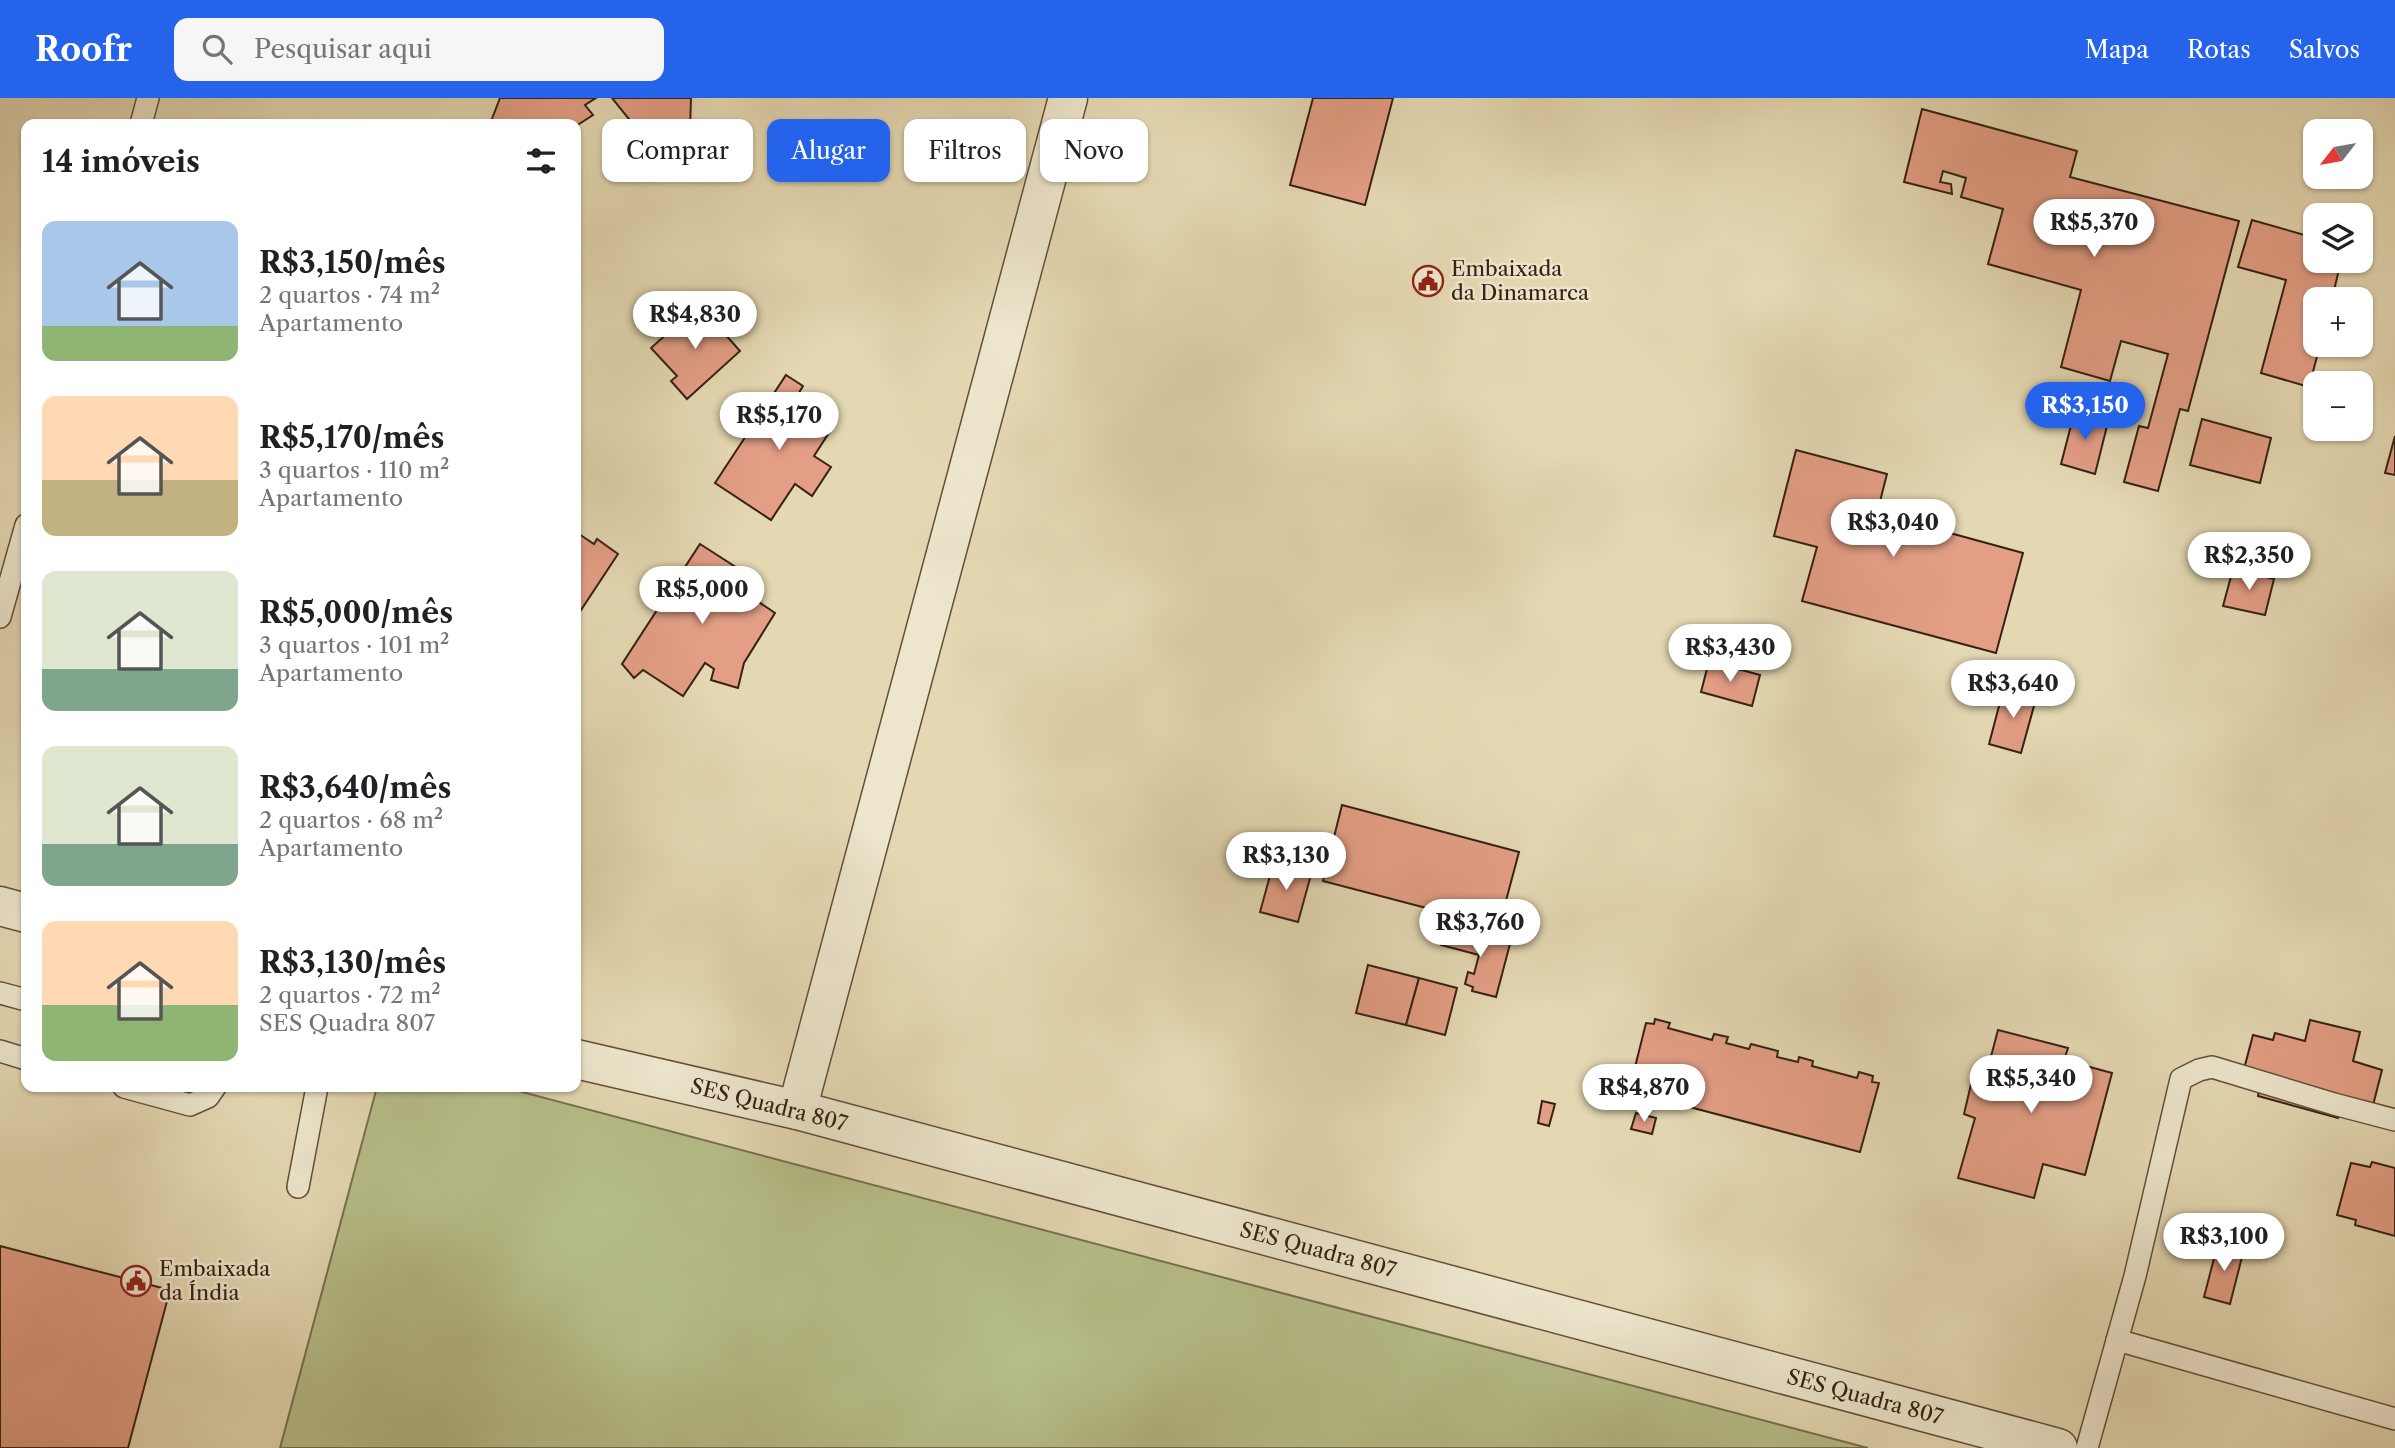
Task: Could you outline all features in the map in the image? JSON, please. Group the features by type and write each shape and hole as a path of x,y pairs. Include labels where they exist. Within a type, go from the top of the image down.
{"street":[{"path":"797,1110 1068,98"},
{"path":"0,906 21,912"},
{"name":"SES Quadra 807","path":"581,1060 797,1110 2058,1448"}],"lane":[{"path":"142,119 148,98"},
{"path":"0,617 21,543"},
{"path":"0,993 21,999"},
{"path":"0,1051 21,1057"},
{"path":"2087,1448 2117,1340 2181,1079 2212,1067 2395,1120"},
{"path":"142,1092 190,1105 208,1097 212,1092"},
{"path":"298,1187 316,1092"},
{"path":"2117,1340 2395,1419"}],"green space":[{"path":"376,1092 522,1092 1868,1448 280,1448"}],"building":[{"path":"500,98 596,98 585,105 593,115 581,123 581,119 492,119"},
{"path":"612,98 691,98 690,119 629,119"},
{"path":"1313,98 1393,98 1365,205 1290,185"},
{"path":"1922,109 2077,151 2070,177 2239,221 2188,411 2180,409 2158,491 2124,482 2139,426 2148,428 2168,354 2121,341 2110,381 2061,367 2081,290 1988,264 2003,209 1961,197 1966,178 1943,171 1940,182 1951,184 1952,194 1904,182"},
{"path":"2252,220 2303,235 2303,273 2338,273 2335,287 2303,287 2303,357 2317,357 2313,371 2303,371 2303,385 2261,373 2286,280 2238,267"},
{"path":"699,305 740,351 687,399 671,381 677,376 651,348"},
{"path":"786,375 803,386 797,396 836,422 814,456 831,467 812,496 795,484 771,520 715,483"},
{"path":"2075,410 2109,418 2095,474 2061,464"},
{"path":"2202,419 2271,438 2260,483 2190,465"},
{"path":"2395,436 2395,475 2385,473"},
{"path":"1796,450 1887,474 1877,513 2023,553 1996,653 1802,601 1817,547 1774,536"},
{"path":"581,535 594,544 597,539 618,554 581,610"},
{"path":"700,544 759,582 758,588 756,587 750,596 775,613 744,663 738,688 711,680 714,669 705,663 683,696 643,670 634,678 622,664"},
{"path":"2233,569 2274,579 2265,615 2223,606"},
{"path":"1709,661 1760,675 1752,706 1701,692"},
{"path":"2004,687 2037,695 2021,753 1989,744"},
{"path":"1342,805 1519,852 1499,927 1323,881"},
{"path":"1274,861 1312,871 1298,922 1260,912"},
{"path":"1445,927 1510,944 1496,997 1472,991 1473,987 1465,984 1468,972 1474,974 1479,955 1441,945"},
{"path":"1368,965 1419,978 1406,1025 1356,1013"},
{"path":"1419,978 1457,988 1445,1035 1406,1025"},
{"path":"1655,1019 1670,1023 1668,1028 1712,1040 1714,1034 1728,1037 1726,1043 1749,1049 1751,1044 1778,1051 1777,1057 1798,1062 1799,1057 1813,1061 1812,1066 1857,1078 1859,1072 1873,1076 1872,1082 1879,1083 1860,1152 1629,1091 1646,1023 1654,1024"},
{"path":"2310,1020 2360,1032 2353,1061 2382,1070 2369,1121 2339,1113 2338,1118 2258,1096 2259,1089 2240,1084 2253,1035 2273,1040 2275,1033 2305,1041"},
{"path":"1998,1030 2068,1048 2064,1060 2112,1073 2085,1175 2043,1164 2034,1198 1958,1178 1975,1118 1964,1114 1972,1080 1984,1083"},
{"path":"1542,1101 1555,1104 1549,1126 1538,1123"},
{"path":"1636,1113 1656,1118 1652,1134 1631,1129"},
{"path":"2372,1162 2395,1168 2395,1236 2355,1225 2356,1220 2337,1215 2351,1163 2370,1167"},
{"path":"2218,1243 2244,1249 2230,1304 2204,1297"},
{"path":"0,1246 170,1290 128,1448 0,1448"}],"place":[{"name":"Embaixada da Dinamarca","path":"1428,281"},
{"name":"Embaixada da Índia","path":"136,1281"}]}
